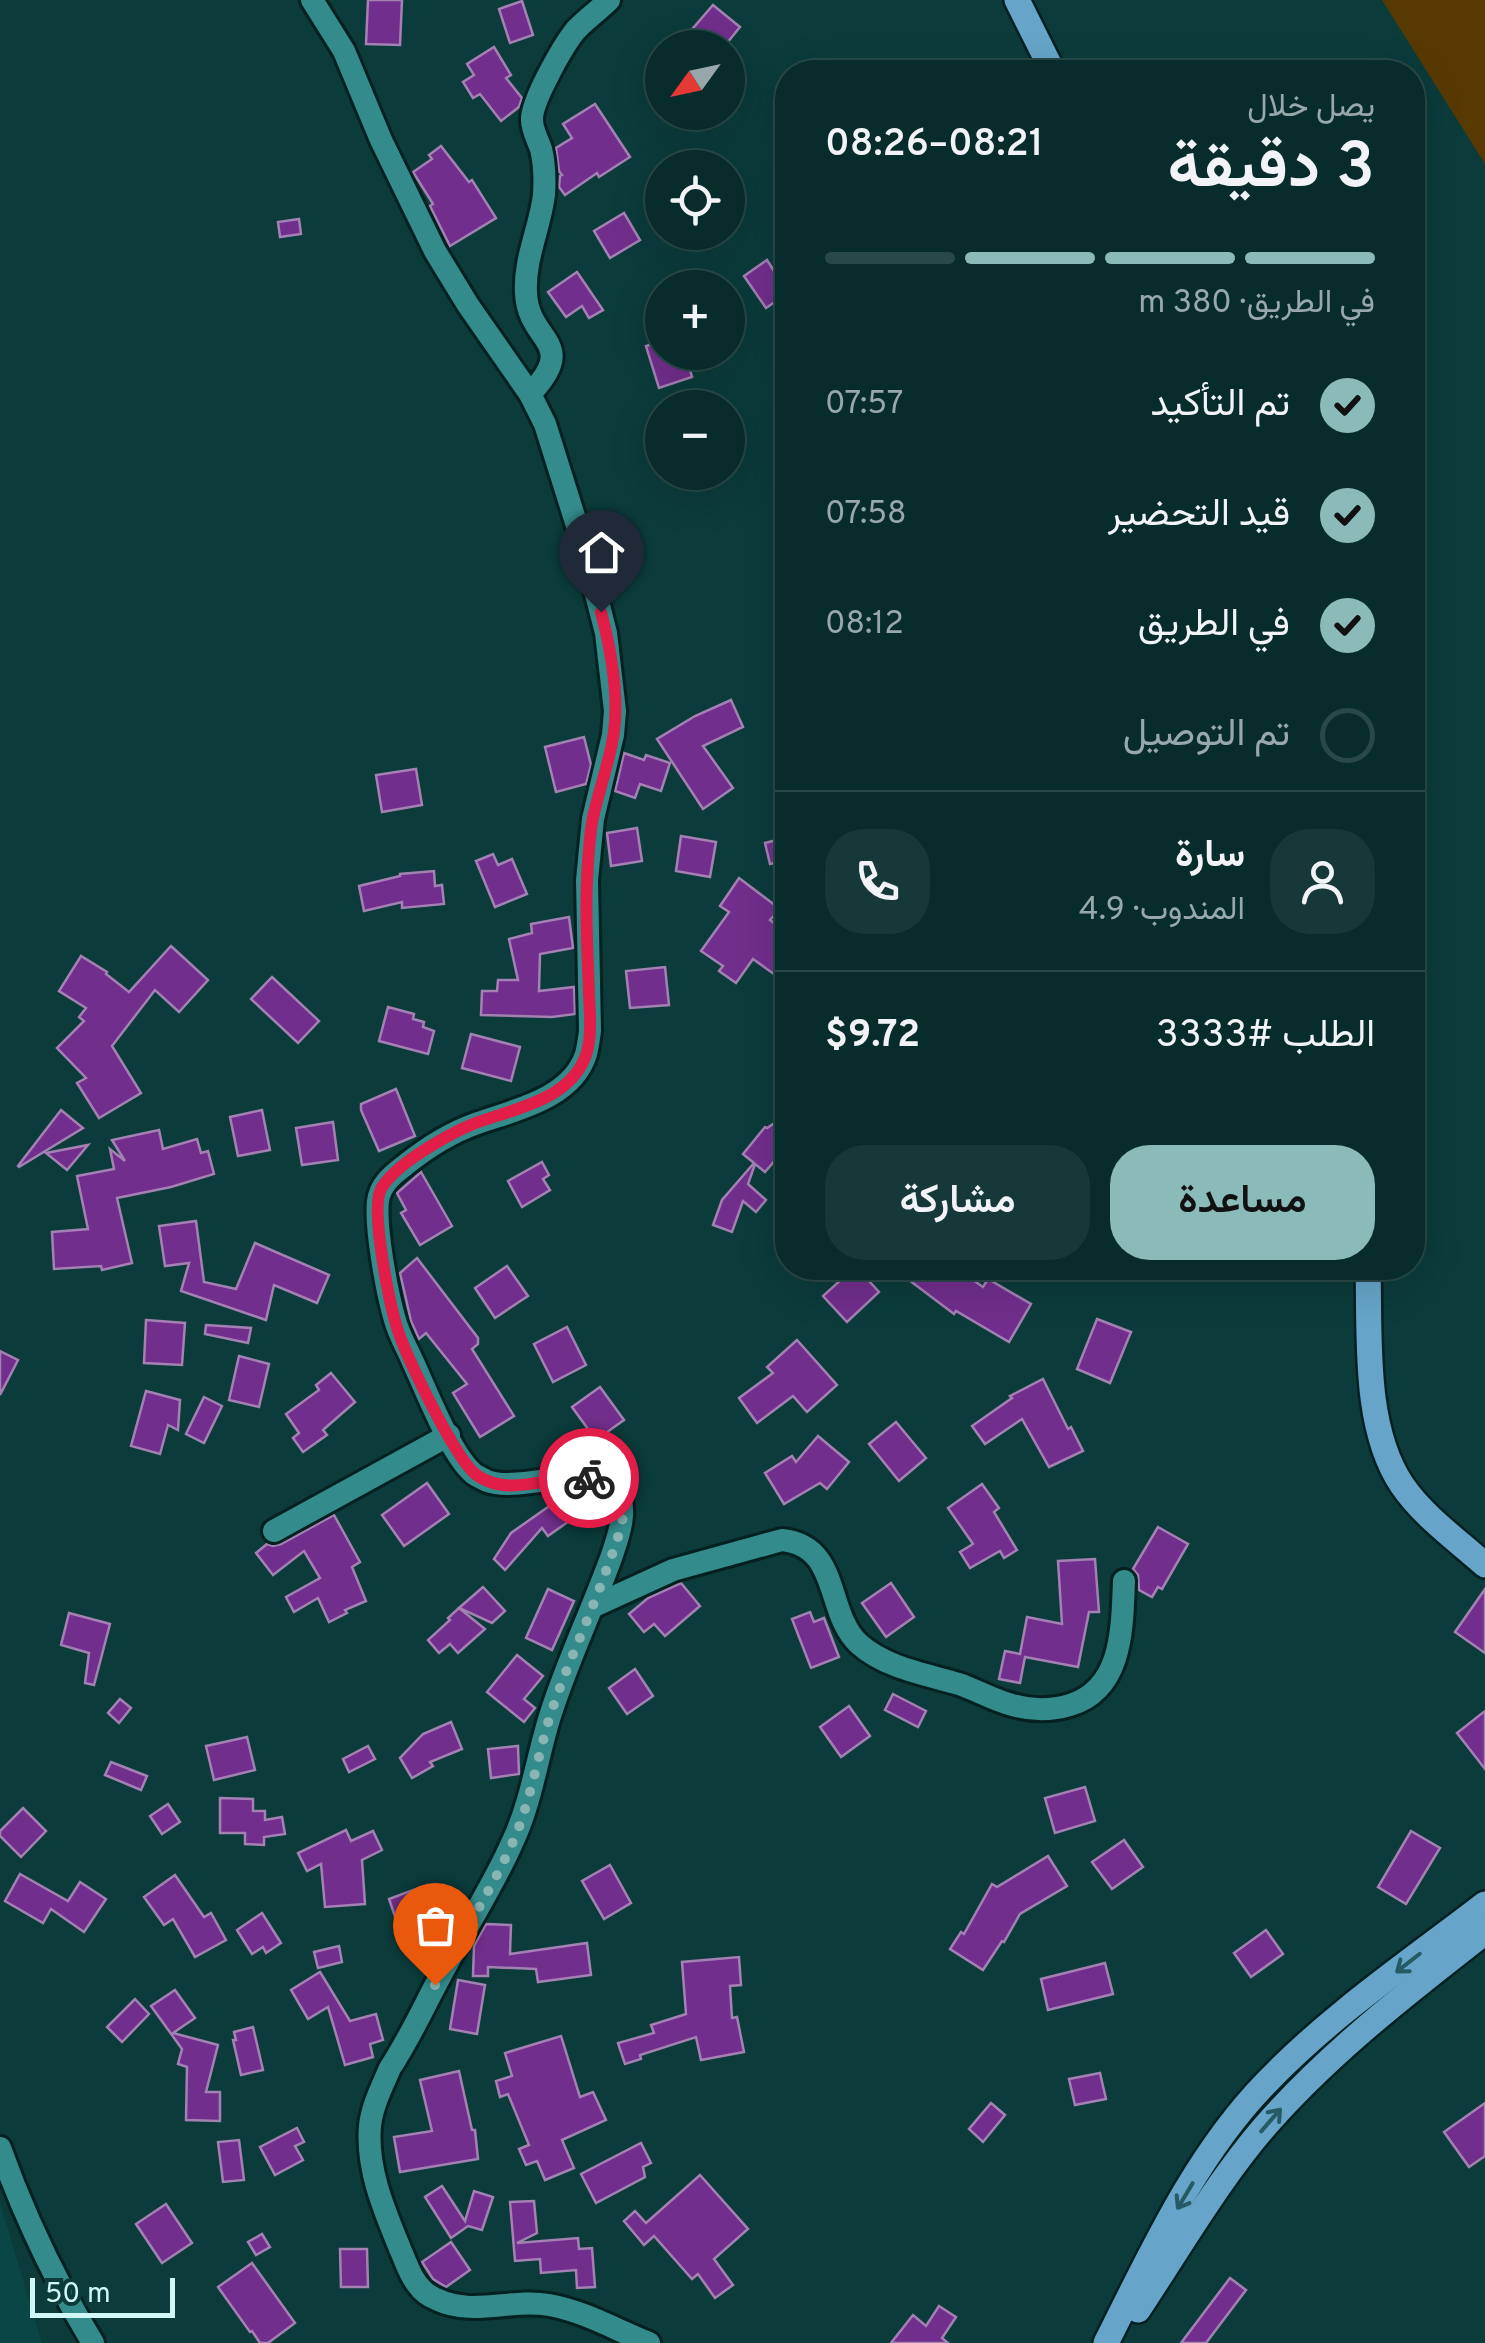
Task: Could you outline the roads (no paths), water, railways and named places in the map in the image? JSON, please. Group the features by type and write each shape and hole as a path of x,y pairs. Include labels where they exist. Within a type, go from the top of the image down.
{"main road":[{"path":"1017,0 1047,60"},
{"path":"1368,1280 1373,1409 1388,1462 1420,1507 1485,1565"},
{"path":"1106,2343 1199,2172 1264,2085 1330,2024 1485,1904"},
{"path":"1115,2343 1235,2166 1274,2116 1354,2039 1485,1932"}],"street":[{"path":"312,0 344,51 381,140 435,251 546,424 606,633 616,711 614,735 593,818 587,880 590,1031 586,1056 564,1085 545,1097 526,1108 474,1124 429,1148 395,1173 378,1197 382,1251 395,1320 448,1435 475,1475 501,1484 584,1477 606,1482 614,1488 623,1514 613,1551 556,1698 524,1818 499,1872 390,2068 370,2124 370,2152 376,2182 396,2237 414,2280 428,2295 469,2309 547,2304 582,2314 649,2343"},
{"path":"530,394 550,370 554,357 526,297 545,165 532,116 540,91 572,35 609,0"},
{"path":"274,1532 448,1435"},
{"path":"592,1606 673,1570 765,1544 792,1541 809,1550 826,1572 840,1619 856,1642 869,1652 902,1668 1006,1703 1051,1709 1092,1695 1106,1681 1118,1651 1124,1581"},
{"path":"0,2148 36,2241 93,2343"}]}
